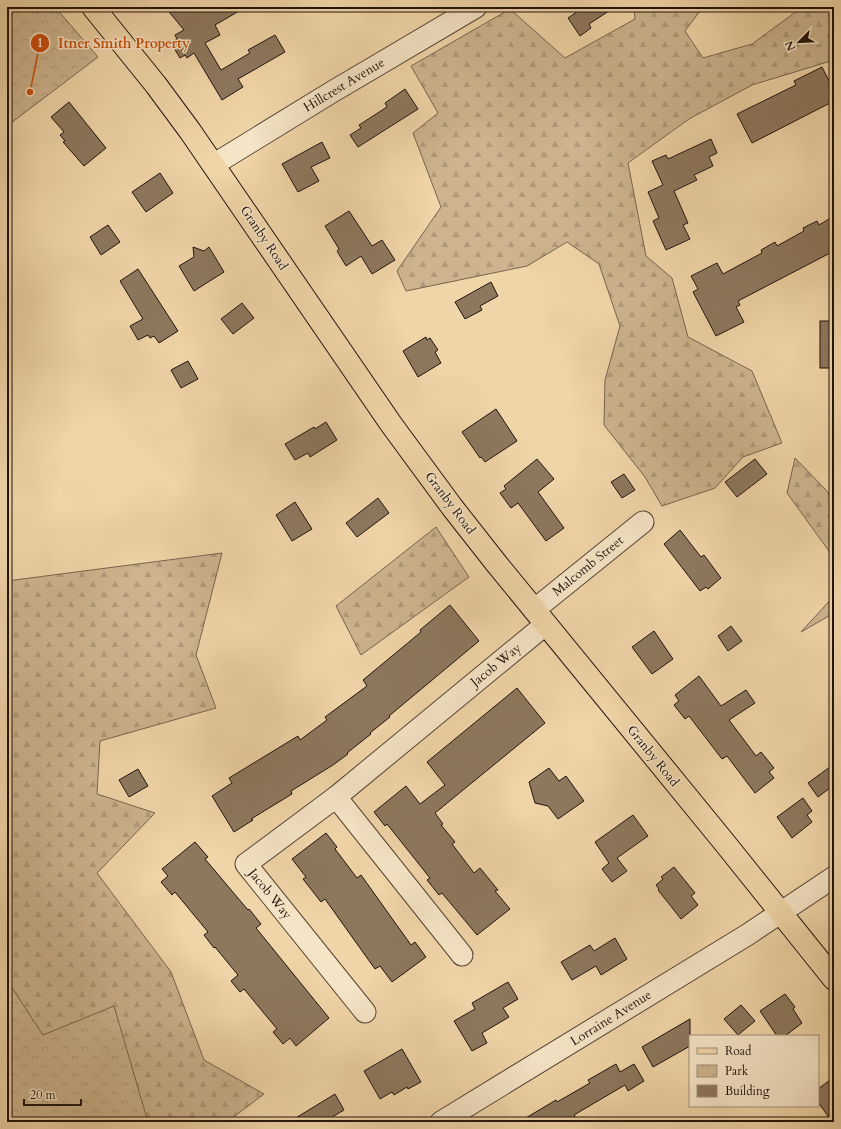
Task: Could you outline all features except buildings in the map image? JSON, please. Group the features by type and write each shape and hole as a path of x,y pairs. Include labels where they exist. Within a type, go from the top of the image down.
{"main road":[{"name":"Granby Road","path":"93,7 156,85 414,456 496,563 834,979"}],"street":[{"name":"Hillcrest Avenue","path":"213,165 332,92 476,7"},
{"name":"Malcomb Street","path":"540,617 643,522"},
{"name":"Jacob Way","path":"365,1012 246,864 336,797 540,617"},
{"path":"336,797 462,954"},
{"name":"Lorraine Avenue","path":"441,1122 747,935 834,877"}],"green space":[{"path":"7,7 55,7 98,57 7,126"},
{"path":"634,7 703,7 685,31 703,58 752,44 797,11 796,7 834,7 834,60 752,85 689,119 628,163 646,256 672,278 688,337 752,371 782,443 743,457 715,488 662,506 645,477 604,425 605,380 620,326 599,264 567,242 527,266 406,291 397,271 441,207 413,133 438,113 411,66 510,9 565,58 635,19"},
{"path":"795,458 827,491 834,501 834,558 787,493"},
{"path":"436,527 469,577 361,655 336,606"},
{"path":"222,553 196,655 216,708 100,741 97,794 155,813 97,873 171,972 204,1060 264,1094 227,1122 7,1122 7,581"},
{"path":"834,596 834,613 801,632"},
{"path":"7,980 43,1035 114,1006 148,1122 7,1122"}],"place":[{"name":"Itner Smith Property","path":"30,92"}]}
